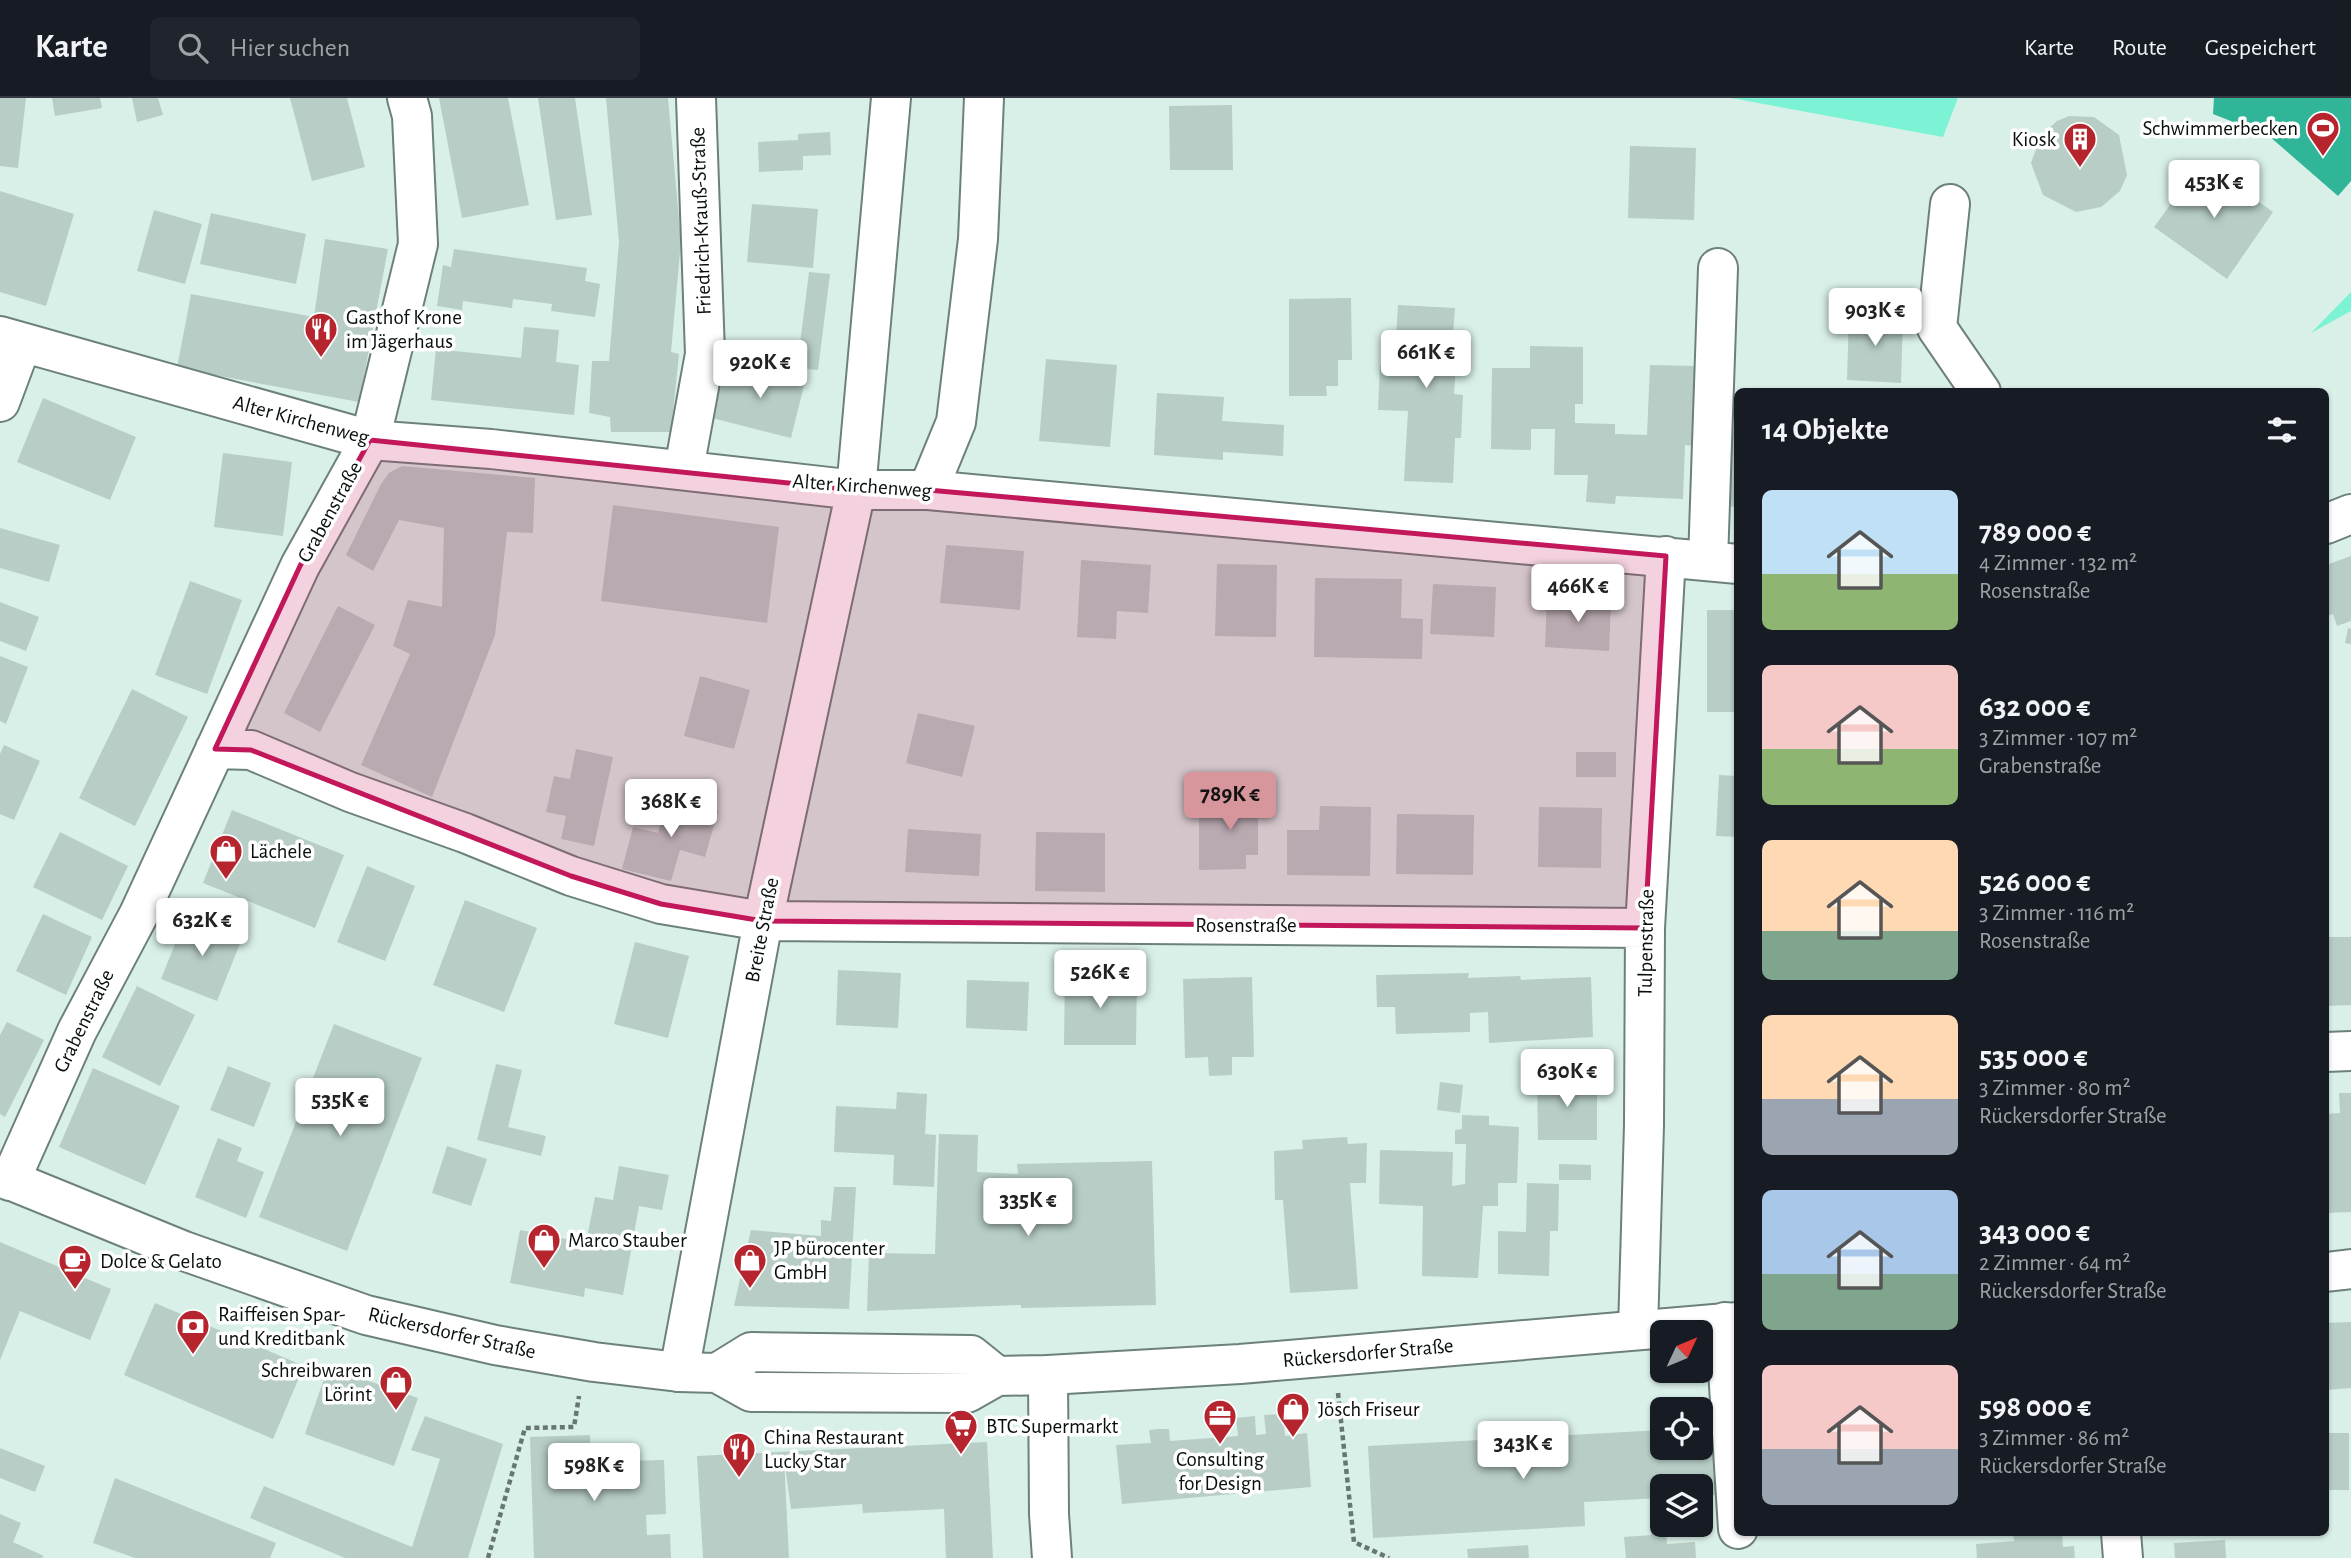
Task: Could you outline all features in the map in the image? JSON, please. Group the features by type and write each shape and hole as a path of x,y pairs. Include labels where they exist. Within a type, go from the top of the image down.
{"street":[{"name":"Grabenstraße","path":"5,1178 77,1031 139,914 300,566 370,440 418,244 412,116 407,98"},
{"name":"Friedrich-Krauß-Straße","path":"684,469 705,354 696,98"},
{"name":"Breite Straße","path":"679,1372 763,921 856,490 891,98"},
{"path":"928,489 956,422 978,239 984,98"},
{"path":"1951,204 1937,328 1977,388"},
{"path":"1718,268 1723,563"},
{"name":"Alter Kirchenweg","path":"11,339 370,440 491,449 856,490 928,489 1723,563"},
{"path":"0,402 11,339"},
{"path":"2329,523 2351,514"},
{"name":"Tulpenstraße","path":"1637,1330 1644,1125 1645,928 1666,556"},
{"path":"215,749 251,750 349,792 465,833 571,876 661,904 763,921"},
{"name":"Rosenstraße","path":"763,921 1645,928"},
{"path":"2329,1052 2351,1051"},
{"name":"Rückersdorfer Straße","path":"5,1178 184,1251 366,1315 495,1345 584,1361 679,1372 717,1373 751,1392 967,1393 997,1376 1240,1364 1732,1322"},
{"path":"2329,1272 2351,1269"},
{"path":"1732,1322 1734,1392"},
{"path":"1048,1375 1052,1558"},
{"path":"1738,1536 1740,1558"},
{"path":"2121,1536 2123,1558"}],"path":[{"path":"1335,1355 1354,1542 1389,1558"},
{"path":"488,1558 525,1428 574,1427 584,1361"}],"highlighted area":[{"path":"370,440 856,490 928,490 1666,556 1645,928 763,921 661,904 571,876 251,750 215,749 300,566"}],"shaded area":[{"path":"1731,98 1958,98 1943,137"},
{"name":"Schwimmerbecken","path":"2214,98 2351,98 2351,181 2338,196 2269,136 2213,114"},
{"path":"2351,292 2351,311 2311,333"}],"building":[{"path":"0,98 26,98 18,168 0,166"},
{"path":"52,98 100,98 102,108 55,116"},
{"path":"132,98 158,98 163,115 137,122"},
{"path":"290,98 347,98 365,167 312,181"},
{"path":"439,98 508,98 529,205 462,218"},
{"path":"538,98 575,98 592,215 556,220"},
{"path":"606,98 668,98 681,241 671,352 679,354 671,432 611,432 610,417 589,413 592,361 609,361 619,242"},
{"path":"1232,105 1233,170 1170,170 1169,106"},
{"name":"Kiosk","path":"2069,116 2094,117 2119,135 2127,175 2120,191 2101,207 2076,212 2043,195 2031,163 2041,135 2057,121"},
{"path":"830,132 831,155 803,156 803,170 759,172 758,142 798,140 798,134"},
{"path":"1630,146 1696,148 1694,220 1628,218"},
{"path":"2202,161 2273,212 2227,279 2154,227"},
{"path":"0,191 74,214 46,306 0,292"},
{"path":"752,204 818,209 813,268 747,262"},
{"path":"154,210 202,224 185,284 137,271"},
{"path":"211,213 306,234 296,284 200,264"},
{"path":"325,239 388,249 359,402 177,368 191,294 314,317"},
{"path":"454,249 587,268 585,281 600,284 595,317 551,311 552,304 513,299 512,308 463,301 462,310 437,306 443,265 451,267"},
{"path":"809,272 830,274 818,370 797,368"},
{"path":"1351,298 1352,360 1338,360 1338,386 1326,386 1327,396 1289,396 1289,299"},
{"path":"1398,305 1455,308 1453,333 1464,334 1463,367 1456,366 1454,394 1463,395 1461,438 1455,438 1453,483 1404,481 1408,411 1378,410 1380,365 1394,366"},
{"path":"1849,314 1903,315 1901,383 1847,380"},
{"path":"524,327 559,330 556,362 579,365 574,415 431,400 436,349 521,358"},
{"path":"1530,346 1583,347 1583,404 1575,404 1575,423 1615,424 1615,434 1647,435 1650,365 1697,366 1694,446 1685,445 1683,499 1616,496 1615,504 1586,502 1588,475 1554,475 1555,429 1531,429 1531,450 1491,449 1492,368 1530,368"},
{"path":"754,356 772,361 770,372 805,381 791,438 712,418 723,372 749,378"},
{"path":"1046,359 1117,365 1110,447 1039,441"},
{"path":"1157,393 1224,397 1222,421 1284,425 1283,456 1223,452 1223,460 1154,455"},
{"path":"43,398 136,437 110,500 17,462"},
{"path":"1733,431 1734,431 1734,507 1725,506"},
{"path":"223,453 292,462 283,536 214,527"},
{"path":"402,466 535,478 533,533 507,532 495,635 432,797 361,765 410,654 393,646 408,600 442,607 444,528 399,520 373,571 346,555 381,484 389,473"},
{"path":"613,505 779,527 767,623 601,601"},
{"path":"0,528 60,545 49,582 0,568"},
{"path":"946,545 1024,551 1020,610 940,603"},
{"path":"2351,556 2351,621 2337,626 2333,614 2329,615 2329,564"},
{"path":"1081,560 1151,565 1148,613 1117,611 1116,639 1077,637"},
{"path":"1217,564 1277,565 1276,637 1215,636"},
{"path":"1315,578 1402,579 1401,618 1423,619 1422,659 1314,657"},
{"path":"190,581 242,600 207,694 155,675"},
{"path":"1433,584 1496,587 1494,637 1430,634"},
{"path":"1547,597 1611,600 1609,651 1545,647"},
{"path":"0,602 39,617 26,651 0,641"},
{"path":"338,606 375,625 320,732 284,713"},
{"path":"1707,610 1734,610 1734,712 1707,712"},
{"path":"2348,628 2351,629 2351,644 2345,643"},
{"path":"0,656 28,667 6,724 0,721"},
{"path":"700,676 750,690 734,749 684,736"},
{"path":"132,689 188,717 135,826 79,798"},
{"path":"918,713 975,726 962,777 906,763"},
{"path":"4,745 40,761 14,820 0,814 0,754"},
{"path":"576,749 613,757 594,846 561,839 566,816 546,812 554,776 570,779"},
{"path":"1576,752 1616,752 1616,777 1576,777"},
{"path":"1719,775 1734,776 1734,837 1716,836"},
{"path":"1219,791 1258,791 1258,855 1246,855 1246,869 1199,870 1199,818 1219,818"},
{"path":"668,796 718,811 705,857 680,850 671,881 622,869 633,827 658,833"},
{"path":"1320,806 1371,807 1370,876 1287,875 1287,830 1319,830"},
{"path":"1539,807 1602,808 1601,868 1538,867"},
{"path":"232,810 344,855 315,928 203,883"},
{"path":"1397,814 1474,815 1473,875 1396,874"},
{"path":"908,829 981,834 979,876 905,872"},
{"path":"60,832 128,866 102,920 33,887"},
{"path":"1036,832 1105,833 1105,892 1035,891"},
{"path":"367,866 415,886 385,961 337,942"},
{"path":"465,900 537,928 504,1012 433,985"},
{"path":"43,914 92,937 66,995 16,971"},
{"path":"187,914 243,936 217,1001 161,979"},
{"path":"2329,937 2351,937 2351,1005 2329,1006"},
{"path":"635,942 689,956 668,1038 614,1024"},
{"path":"838,970 901,973 898,1028 836,1025"},
{"path":"1469,973 1468,978 1520,976 1521,980 1591,977 1593,1037 1489,1043 1488,1012 1470,1013 1470,1032 1396,1034 1395,1007 1377,1007 1376,975"},
{"path":"1065,974 1137,974 1136,1045 1064,1045"},
{"path":"1252,977 1254,1057 1232,1057 1232,1075 1209,1076 1208,1057 1185,1058 1183,979"},
{"path":"967,980 1029,982 1027,1031 966,1028"},
{"path":"137,986 195,1015 160,1086 102,1057"},
{"path":"7,1022 44,1040 5,1117 0,1114 0,1035"},
{"path":"334,1024 422,1058 347,1251 259,1217"},
{"path":"496,1064 522,1070 508,1127 546,1136 541,1156 477,1140"},
{"path":"228,1066 271,1083 254,1127 210,1110"},
{"path":"93,1068 180,1106 145,1185 59,1147"},
{"path":"1537,1078 1597,1078 1597,1140 1538,1140"},
{"path":"1440,1082 1463,1085 1460,1113 1437,1110"},
{"path":"897,1092 927,1094 925,1134 936,1135 934,1187 893,1185 894,1155 834,1152 836,1106 896,1109"},
{"path":"2339,1093 2351,1093 2351,1212 2329,1213 2329,1114 2340,1113"},
{"path":"1462,1115 1489,1116 1489,1125 1519,1127 1517,1183 1498,1183 1498,1206 1483,1206 1478,1278 1422,1276 1423,1206 1379,1204 1380,1150 1453,1152 1452,1186 1465,1184 1466,1144 1455,1144 1455,1130 1462,1129"},
{"path":"939,1134 978,1135 977,1172 1018,1174 1017,1164 1152,1161 1156,1305 1021,1308 1021,1305 867,1311 869,1253 935,1254"},
{"path":"1347,1137 1348,1144 1367,1143 1366,1183 1350,1183 1358,1289 1290,1293 1283,1200 1275,1200 1274,1151 1303,1149 1302,1140"},
{"path":"218,1138 242,1148 237,1161 264,1172 246,1218 195,1197"},
{"path":"447,1146 487,1159 471,1206 432,1193"},
{"path":"1559,1164 1591,1165 1591,1180 1559,1180"},
{"path":"619,1166 669,1175 662,1210 639,1206 623,1295 585,1288 584,1297 510,1283 520,1230 586,1243 595,1197 613,1200"},
{"path":"1527,1183 1559,1184 1558,1231 1550,1231 1549,1276 1498,1274 1498,1231 1526,1232"},
{"path":"834,1187 856,1187 849,1309 734,1306 751,1230 821,1236 821,1220 831,1221"},
{"path":"0,1242 111,1289 90,1340 20,1311 0,1360"},
{"path":"155,1303 304,1366 273,1439 124,1375"},
{"path":"2351,1322 2351,1388 2329,1390 2329,1323"},
{"path":"328,1367 418,1398 394,1466 305,1434"},
{"path":"1283,1414 1285,1436 1307,1433 1311,1487 1122,1504 1116,1445 1151,1443 1149,1430 1158,1429 1169,1429 1170,1441 1238,1436 1236,1418 1255,1416 1256,1435 1266,1434 1264,1415"},
{"path":"425,1416 503,1444 468,1558 345,1558 250,1518 264,1486 412,1547 440,1459 411,1450"},
{"path":"1650,1431 1650,1460 1713,1460 1713,1442 1716,1495 1713,1495 1713,1474 1650,1474 1650,1499 1584,1502 1585,1526 1373,1538 1368,1446"},
{"path":"2329,1433 2349,1433 2349,1490 2329,1490"},
{"path":"590,1435 591,1462 664,1460 666,1514 646,1515 647,1535 670,1534 671,1558 534,1558 530,1437"},
{"path":"987,1442 993,1558 946,1558 944,1509 863,1513 862,1504 791,1509 784,1458 789,1558 703,1558 697,1456"},
{"path":"0,1448 45,1466 35,1492 0,1478"},
{"path":"115,1478 276,1543 270,1558 135,1558 93,1543"},
{"path":"0,1514 21,1523 13,1542 44,1556 42,1558 0,1558"},
{"path":"2013,1536 2062,1536 2063,1547 2074,1546 2075,1558 1977,1558 1976,1544 2014,1541"},
{"path":"1624,1537 1667,1537 1667,1544 1695,1542 1696,1558 1626,1558"},
{"path":"2225,1540 2226,1558 2175,1558 2174,1543"},
{"path":"1528,1545 1529,1558 1468,1558 1467,1549"}],"place":[{"name":"Schwimmerbecken","path":"2323,158"},
{"name":"Kiosk","path":"2080,169"},
{"name":"Gasthof Krone im Jägerhaus","path":"321,359"},
{"name":"Lächele","path":"226,881"},
{"name":"Marco Stauber","path":"544,1270"},
{"name":"JP bürocenter GmbH","path":"750,1290"},
{"name":"Dolce & Gelato","path":"75,1291"},
{"name":"Raiffeisen Spar- und Kreditbank","path":"193,1356"},
{"name":"Schreibwaren Lörint","path":"396,1412"},
{"name":"Jösch Friseur","path":"1293,1439"},
{"name":"Consulting for Design","path":"1220,1446"},
{"name":"BTC Supermarkt","path":"961,1456"},
{"name":"China Restaurant Lucky Star","path":"739,1479"}]}
